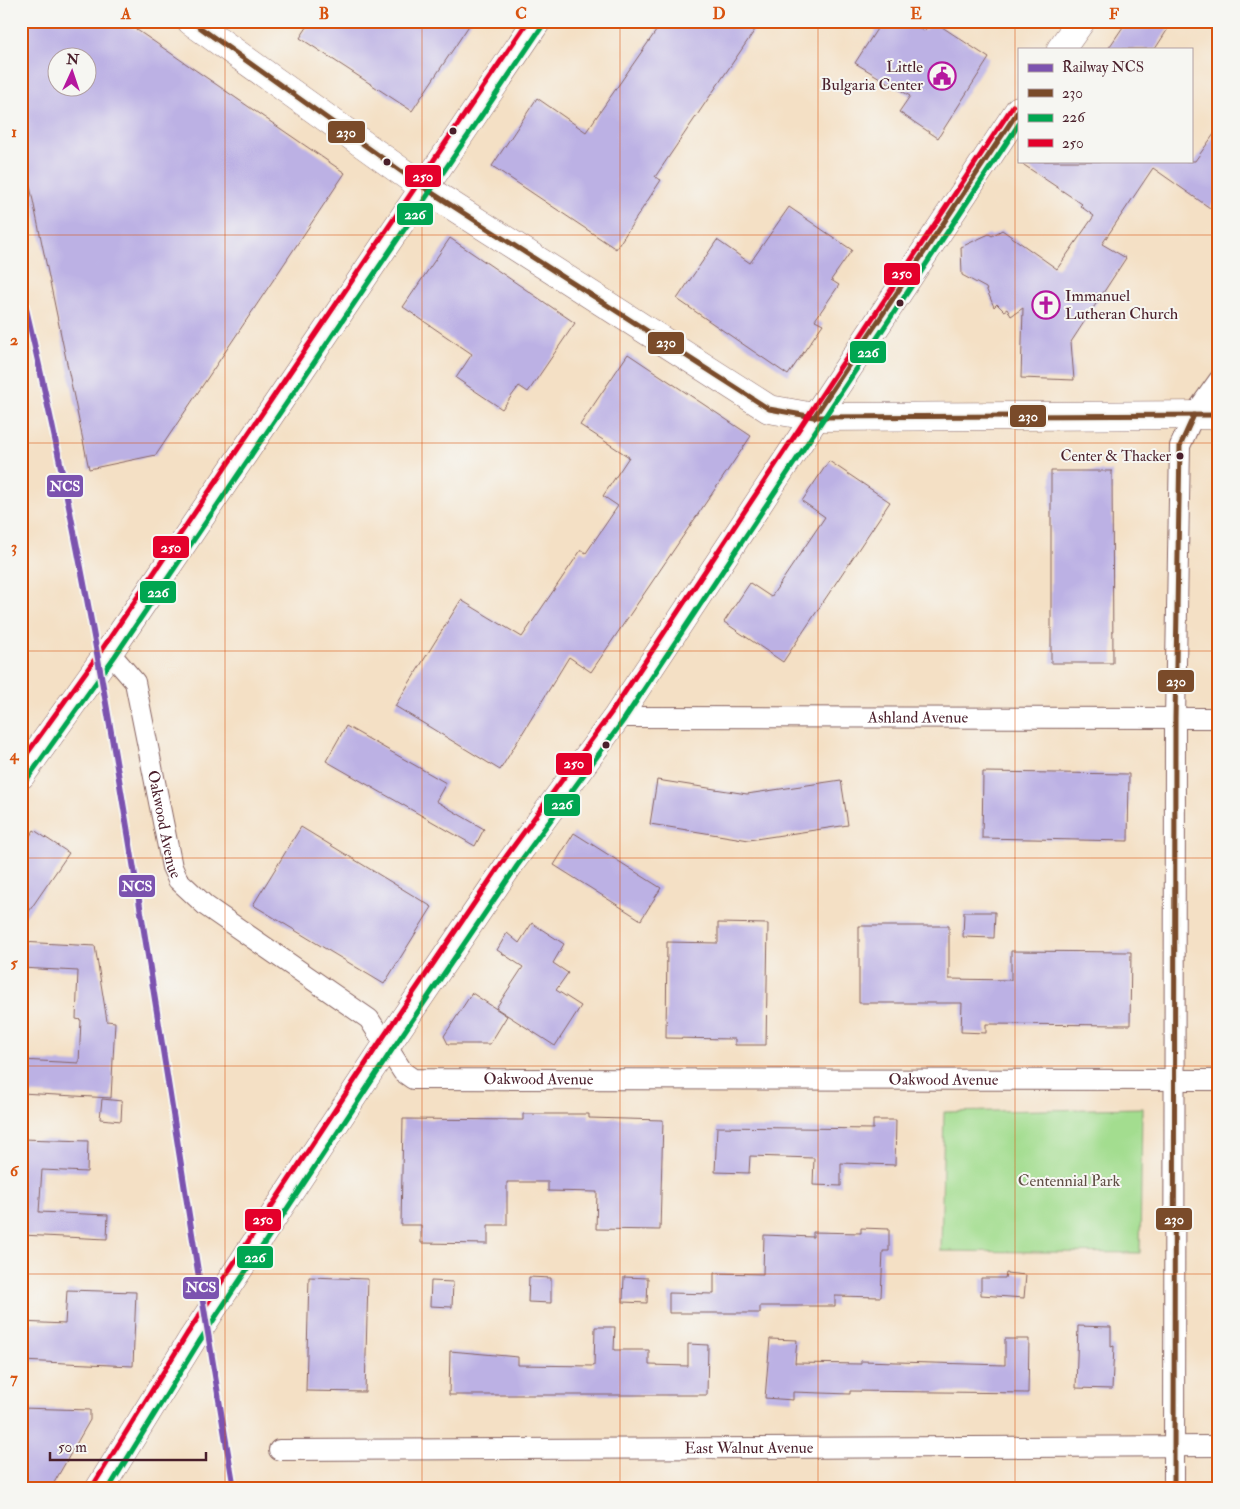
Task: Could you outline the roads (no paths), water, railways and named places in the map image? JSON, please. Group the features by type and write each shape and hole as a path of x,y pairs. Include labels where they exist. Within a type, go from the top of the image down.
{"main road":[{"path":"191,21 423,187 770,410 814,417 1207,415"},
{"path":"21,775 109,652 537,21"},
{"path":"1062,48 1080,21"},
{"path":"100,1488 193,1338 386,1046 511,862 617,717 1018,111"}],"street":[{"path":"1174,1488 1174,718 1180,446 1207,415 1219,380"},
{"name":"Oakwood Avenue","path":"109,652 135,682 172,867 178,880 206,906 369,1019 403,1072 413,1079 1219,1080"},
{"name":"Ashland Avenue","path":"617,717 1219,718"},
{"name":"East Walnut Avenue","path":"279,1450 1219,1446"}],"rail line":[{"name":"NCS","path":"21,288 55,437 85,586 112,736 234,1488"}],"place":[{"name":"Little Bulgaria Center","path":"942,76"},
{"name":"Immanuel Lutheran Church","path":"1046,305"},
{"name":"Center & Thacker","path":"1180,456"}],"park label":[{"name":"Centennial Park","path":"1069,1181"}]}
